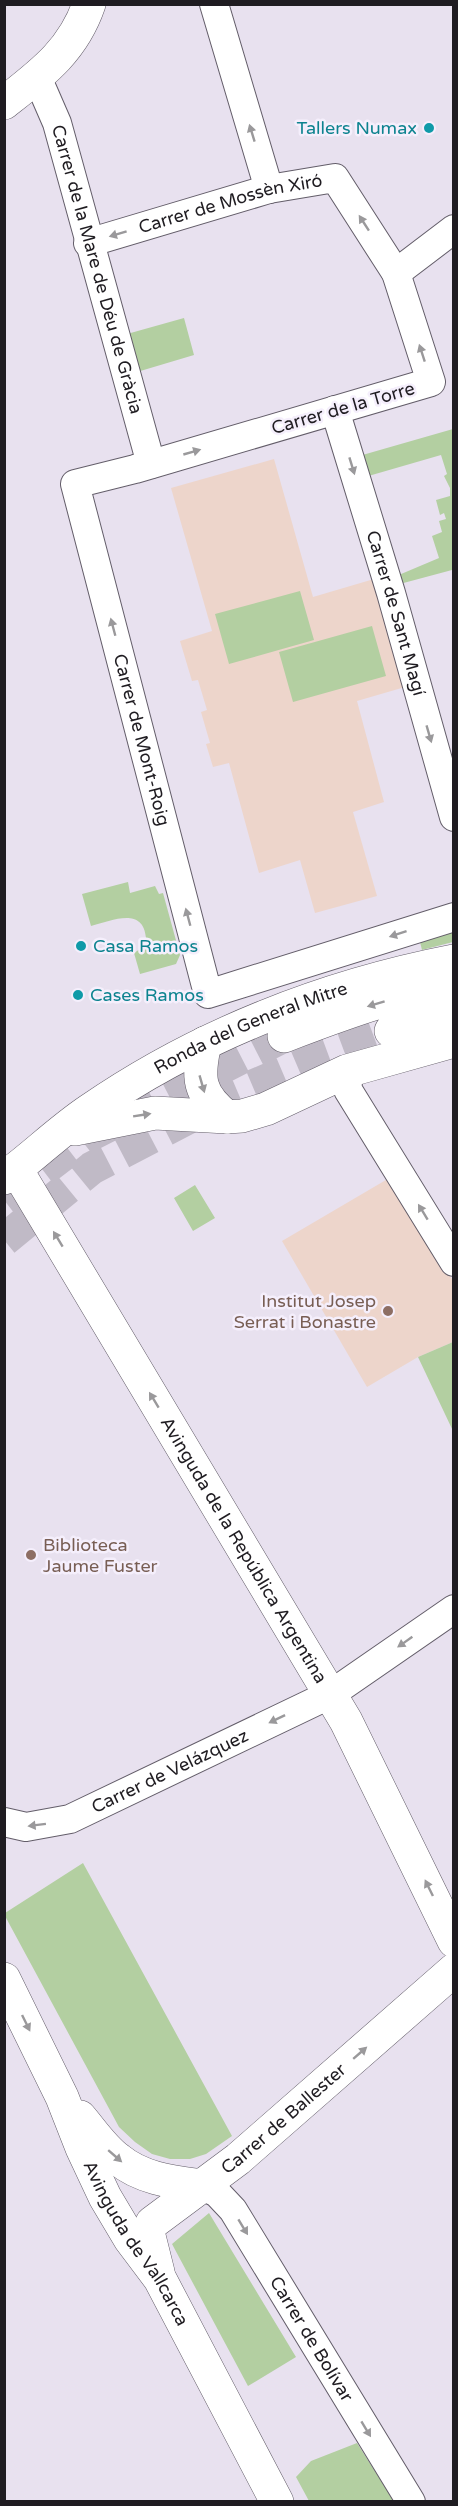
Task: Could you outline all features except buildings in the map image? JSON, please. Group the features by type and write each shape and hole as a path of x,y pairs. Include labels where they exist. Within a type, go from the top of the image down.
{"main road":[{"path":"4,104 68,47 78,32 89,4"},
{"name":"Ronda del General Mitre","path":"8,1166 64,1131 90,1110 143,1075 205,1043 299,1003 393,973 453,961"},
{"name":"Ronda del General Mitre","path":"284,1036 337,1016 453,984"},
{"path":"391,1031 453,1017"},
{"name":"Ronda del General Mitre","path":"64,1131 155,1113 242,1116 266,1109 347,1071 453,1041"},
{"path":"205,1043 199,1071 201,1087 207,1097 227,1117"},
{"name":"Avinguda de la República Argentina","path":"8,1166 350,1728 453,1941"},
{"name":"Carrer de Ballester","path":"160,2279 150,2239 150,2227 154,2221 247,2151 453,1970"},
{"name":"Avinguda de Vallcarca","path":"4,1979 62,2097 105,2197 130,2240 160,2279 277,2502"},
{"path":"62,2097 104,2146 126,2165 146,2176 203,2186"}],"street":[{"path":"214,4 269,189"},
{"name":"Carrer de la Mare de Déu de Gràcia","path":"37,77 57,123 88,243 151,464"},
{"name":"Carrer de Mossèn Xiró","path":"88,243 269,189 335,178 396,273"},
{"path":"396,273 453,229"},
{"name":"Carrer de la Torre","path":"75,484 431,382 396,273"},
{"name":"Carrer de Sant Magí","path":"335,410 391,593 453,817"},
{"name":"Carrer de Mont-Roig","path":"75,484 208,994"},
{"name":"Ronda del General Mitre","path":"208,994 453,916"},
{"path":"347,1071 348,1090 453,1262"},
{"name":"Carrer de Velázquez","path":"4,1822 26,1827 70,1819 330,1694 453,1609"},
{"name":"Carrer de Bolívar","path":"203,2186 217,2193 233,2210 411,2502"}],"shaded area":[{"path":"274,459 313,597 374,579 405,687 357,701 384,802 353,812 377,896 315,913 300,860 259,873 229,763 213,767 206,744 210,743 201,712 207,710 198,680 192,681 180,641 212,631 171,488"},
{"name":"Institut Josep Serrat i Bonastre","path":"391,1177 453,1281 453,1342 418,1357 367,1387 282,1241"}],"green space":[{"path":"184,318 194,355 137,372 127,334"},
{"path":"453,429 453,575 452,570 396,585 394,577 439,558 432,536 442,532 439,521 446,519 444,513 440,515 436,500 450,496 450,488 444,476 447,474 441,455 365,477 359,456"},
{"path":"300,591 314,640 229,664 215,614"},
{"path":"372,626 386,676 293,702 279,652"},
{"path":"128,882 130,893 155,886 159,894 163,893 180,955 176,964 140,974 134,953 140,949 146,938 144,928 139,922 125,918 91,926 82,894"},
{"path":"453,924 453,942 422,950 418,934"},
{"path":"195,1185 215,1218 193,1231 174,1198"},
{"path":"453,1342 453,1431 418,1357"},
{"path":"83,1863 232,2136 206,2154 190,2159 170,2159 152,2154 119,2127 5,1916 5,1913"},
{"path":"209,2213 296,2357 248,2386 172,2244"},
{"path":"357,2443 394,2501 309,2501 296,2477 311,2461"}],"tunnel":[{"path":"4,1240 92,1168 232,1095 321,1057 391,1031"},
{"path":"4,1200 86,1137 284,1036"}],"place":[{"name":"Tallers Numax","path":"429,128"},
{"name":"Casa Ramos","path":"81,946"},
{"name":"Cases Ramos","path":"78,995"},
{"name":"Institut Josep Serrat i Bonastre","path":"388,1311"},
{"name":"Biblioteca Jaume Fuster","path":"31,1555"}]}
